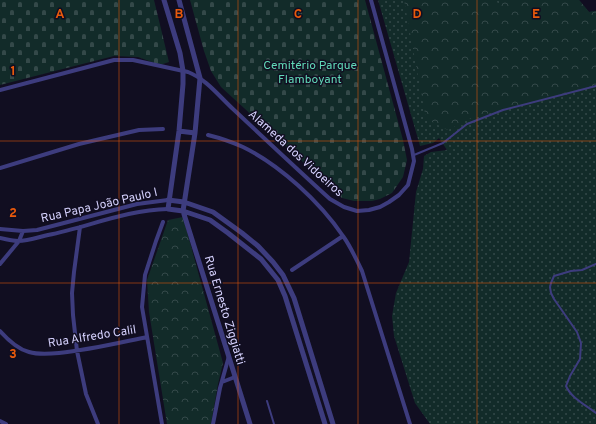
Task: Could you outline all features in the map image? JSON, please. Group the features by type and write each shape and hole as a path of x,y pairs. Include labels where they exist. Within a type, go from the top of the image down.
{"street":[{"path":"164,0 180,53 183,71 179,131 168,200 168,209"},
{"path":"179,0 200,78"},
{"name":"Alameda dos Vidoeiros","path":"200,78 330,199 344,207 357,210 369,210 380,207 399,195 408,185 414,161 371,0"},
{"path":"0,90 114,60 133,60 183,71 194,74 200,78"},
{"name":"Rua Ernesto Ziggiatti","path":"200,78 195,133 183,211 250,424"},
{"path":"0,168 79,144 139,130 163,128"},
{"path":"179,131 195,133"},
{"path":"208,135 243,147 274,166 312,199 343,236 362,271 410,424"},
{"name":"Rua Papa João Paulo I","path":"0,229 23,232 37,230 137,204 168,200 184,202 213,212 258,246 283,275 294,298 333,424"},
{"name":"Rua Papa João Paulo I","path":"0,238 19,241 63,232 125,214 153,209 183,211 210,220 261,260 278,280 285,296 324,424"},
{"path":"162,424 142,307 145,274 163,222"},
{"path":"80,227 72,293 77,351 86,394 98,424"},
{"path":"0,264 19,241 23,232"},
{"path":"292,270 343,236"},
{"name":"Rua Alfredo Calil","path":"0,331 7,339 20,348 27,352 39,355 77,351 147,337"},
{"path":"213,424 220,388 229,355"},
{"path":"222,382 235,377"},
{"path":"0,421 6,424"}],"lane":[{"path":"413,155 443,143 467,124 503,110 596,86"},
{"path":"596,264 582,270 554,276 550,287 554,299 576,332 581,344 580,359 566,386 568,391 573,396 596,413"},
{"path":"267,401 274,424"}],"green space":[{"path":"0,0 154,0 169,62 160,65 138,57 114,56 0,85"},
{"name":"Cemitério Parque Flamboyant","path":"190,0 365,0 403,140 407,160 403,177 392,193 372,201 354,201 342,198 221,87 211,71"},
{"path":"378,0 579,0 589,12 596,11 596,424 430,424 415,403 394,336 392,316 396,293 409,262 416,192 423,169 424,156 431,152 447,150 439,138 433,143 420,146"},
{"path":"404,0 491,0 501,4 503,0 579,0 589,12 596,11 596,85 471,118 448,130 426,119"},
{"path":"183,217 223,363 211,424 167,424 149,312 147,280 168,220"}]}
